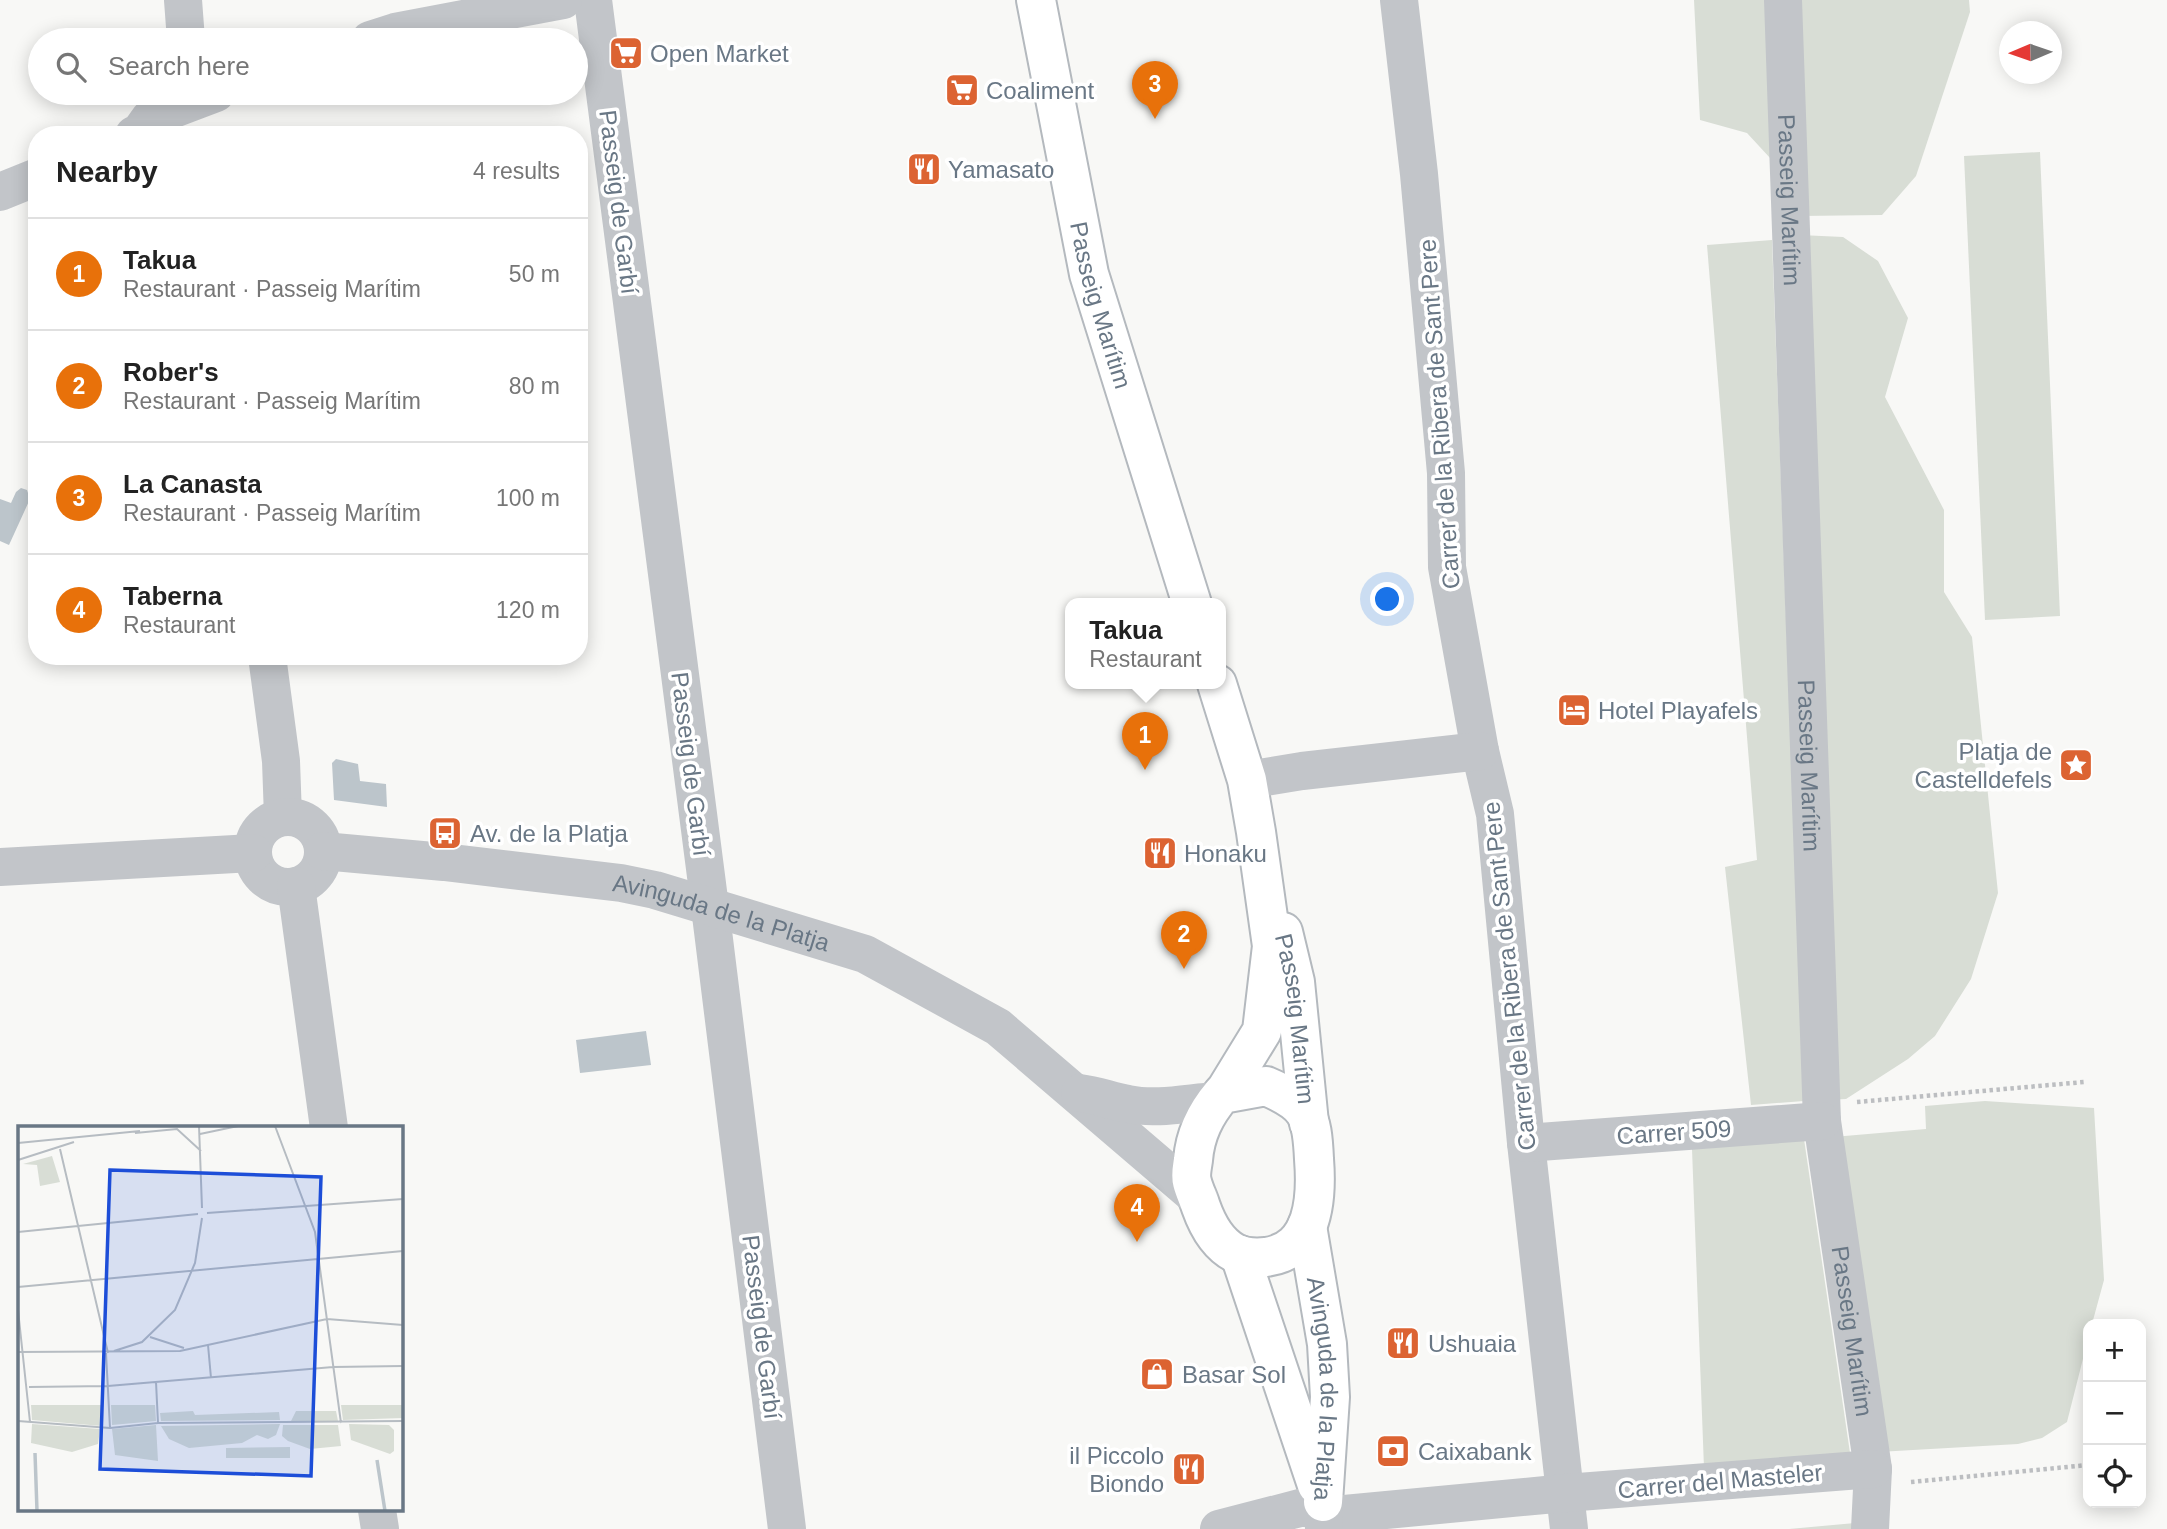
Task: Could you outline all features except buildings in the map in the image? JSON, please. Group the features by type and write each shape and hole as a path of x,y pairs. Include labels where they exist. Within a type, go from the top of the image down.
{"street":[{"path":"183,0 185,28"},
{"path":"416,28 563,0"},
{"name":"Passeig de Garbí","path":"593,0 787,1529"},
{"name":"Passeig Marítim","path":"1036,0 1089,274 1190,598"},
{"name":"Carrer de la Ribera de Sant Pere","path":"1399,0 1419,174 1446,473 1447,567 1480,751 1495,814 1525,1143 1568,1511"},
{"name":"Passeig Marítim","path":"1783,0 1822,1113 1872,1477 1870,1529"},
{"path":"142,126 197,105"},
{"path":"0,192 28,181"},
{"path":"268,665 281,761 283,817"},
{"name":"Passeig Marítim","path":"1219,689 1247,780 1272,946 1262,1031 1220,1097"},
{"path":"1247,780 1302,771 1480,751"},
{"path":"283,817 299,818 313,827 321,840 323,851 320,867 314,875 296,886 285,887 269,881 258,869 253,853 254,841 263,827 272,820 283,817"},
{"name":"Passeig Marítim","path":"1256,832 1295,982 1310,1123"},
{"name":"Avinguda de la Platja","path":"323,851 621,883 655,890 865,954 998,1027 1199,1199"},
{"path":"0,867 253,853"},
{"path":"296,886 329,1126"},
{"path":"1077,1093 1100,1095 1128,1104 1155,1106 1220,1097 1266,1086 1292,1097 1306,1113 1310,1123 1316,1192 1307,1226 1299,1239 1285,1252 1248,1258 1240,1255 1219,1241 1205,1220 1191,1180 1194,1142 1207,1111 1220,1097"},
{"name":"Carrer 509","path":"1525,1143 1822,1113"},
{"name":"Avinguda de la Platja","path":"1307,1226 1327,1344 1329,1384 1323,1516"},
{"name":"Avinguda de la Platja","path":"1240,1255 1323,1516"},
{"name":"Carrer del Masteler","path":"1323,1516 1568,1511 1872,1477"},
{"path":"1219,1529 1323,1516"}],"path":[{"path":"1822,1113 2084,1082"},
{"path":"1872,1477 2083,1465"}],"shaded area":[{"path":"1694,0 1766,0 1771,159 1747,133 1700,120"},
{"path":"1793,0 1969,0 1970,12 1916,176 1882,215 1800,216"},
{"path":"2040,152 2060,616 1985,620 1964,156"},
{"path":"1800,235 1843,237 1878,261 1908,318 1885,397 1944,510 1944,592 1972,637 1998,893 1971,979 1935,1036 1908,1059 1846,1099 1828,1100"},
{"path":"1772,240 1804,1101 1751,1105 1725,867 1757,860 1707,245"},
{"path":"21,488 27,490 28,503 9,545 0,541 0,499 11,503"},
{"path":"336,759 358,764 360,781 386,784 387,807 334,800 332,763"},
{"path":"646,1031 651,1065 580,1073 576,1040"},
{"path":"1985,1101 2094,1108 2104,1280 2093,1319 2083,1319 2083,1359 2067,1422 2042,1438 2018,1444 1878,1452 1833,1137 1926,1129 1925,1106"},
{"path":"1804,1139 1850,1453 1704,1468 1692,1149"},
{"path":"1855,1523 1854,1529 1789,1529"}],"place":[{"name":"Open Market","path":"626,53"},
{"name":"Coaliment","path":"962,90"},
{"name":"La Canasta","path":"1155,119"},
{"name":"Yamasato","path":"924,169"},
{"name":"Hotel Playafels","path":"1574,710"},
{"name":"Platja de Castelldefels","path":"2076,765"},
{"name":"Takua","path":"1145,770"},
{"name":"Av. de la Platja","path":"445,833"},
{"name":"Honaku","path":"1160,853"},
{"name":"Rober's","path":"1184,969"},
{"name":"Taberna","path":"1137,1242"},
{"name":"Ushuaia","path":"1403,1343"},
{"name":"Basar Sol","path":"1157,1374"},
{"name":"Caixabank","path":"1393,1451"},
{"name":"il Piccolo Biondo","path":"1189,1469"}]}
